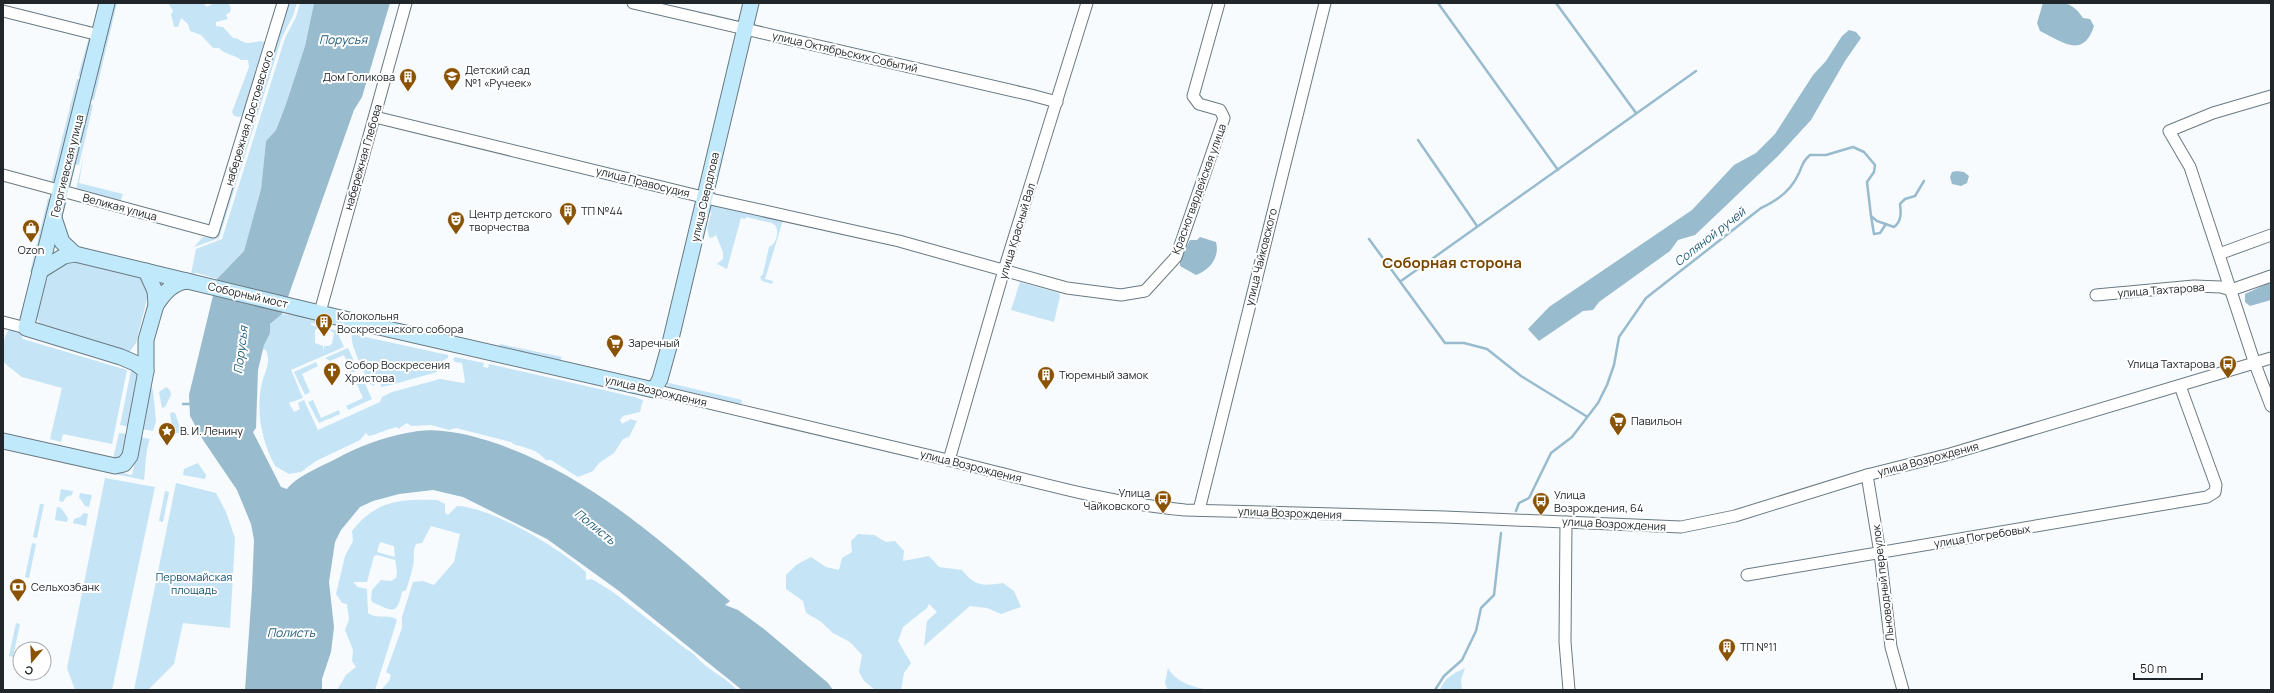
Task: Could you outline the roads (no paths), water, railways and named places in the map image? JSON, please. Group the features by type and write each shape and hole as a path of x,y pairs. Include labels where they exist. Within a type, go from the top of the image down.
{"main road":[{"name":"Георгиевская улица","path":"26,328 107,3"},
{"name":"улица Свердлова","path":"654,390 660,379 670,343 751,3"},
{"path":"54,218 62,242 75,254"},
{"path":"3,441 115,466 124,464 130,456 146,371 146,340 156,305 155,291 146,271 75,254 64,256 40,271"},
{"name":"Соборный мост","path":"146,271 314,310"},
{"path":"156,305 172,286 191,282"},
{"name":"улица Возрождения","path":"314,310 654,390"},
{"path":"26,328 121,357 135,363 146,371"},
{"path":"121,357 136,351 146,340"}],"street":[{"name":"набережная Достоевского","path":"213,232 283,3"},
{"name":"набережная Глебова","path":"314,310 375,117 406,3"},
{"name":"улица Октябрьских Событий","path":"633,3 1057,102"},
{"name":"улица Красный Вал","path":"949,460 1004,270 1087,3"},
{"name":"Красногвардейская улица","path":"1004,270 1067,288 1121,295 1145,291 1168,268 1176,257 1186,233 1224,118 1220,110 1199,104 1193,96 1219,3"},
{"name":"улица Чайковского","path":"1199,510 1325,3"},
{"path":"3,11 99,35"},
{"path":"2271,96 2213,113 2169,131 2190,167 2232,290 2255,364 2271,406"},
{"name":"улица Правосудия","path":"375,117 704,197 900,241 1004,270"},
{"name":"Великая улица","path":"3,175 213,232"},
{"path":"2219,254 2271,235"},
{"path":"2232,290 2271,276"},
{"name":"улица Тахтарова","path":"2096,295 2194,286 2221,286 2232,290"},
{"path":"3,322 26,328"},
{"name":"улица Возрождения","path":"654,390 1122,503 1150,507 1680,527 1702,524 1807,494 1867,474 1950,454 2271,358"},
{"name":"улица Погребовых","path":"1747,575 2127,512 2207,497 2215,492 2213,477 2180,386"},
{"name":"Льноводный переулок","path":"1867,474 1880,553 1891,647 1903,690"},
{"path":"1566,522 1565,642 1569,690"}],"water":[{"path":"314,3 390,3 362,97 354,110 282,314 270,324 270,333 264,345 258,370 256,428 253,432 281,487 287,489 305,474 352,451 370,443 398,435 418,431 435,430 463,434 489,441 523,454 555,469 614,506 670,549 730,601 725,605 738,610 764,629 828,683 833,690 742,690 619,591 547,539 463,497 433,490 399,494 373,501 360,507 341,530 335,542 329,582 334,627 331,652 322,679 322,690 245,690 254,540 251,524 237,490 203,440 190,416 189,395 217,279 244,251 261,189 266,141 276,130 286,104 305,46"},
{"path":"2043,3 2061,3 2070,5 2079,12 2083,18 2090,19 2094,26 2084,43 2071,45 2063,43 2040,31 2037,23"},
{"path":"1849,30 1856,32 1861,38 1845,61 1811,120 1778,156 1695,235 1678,240 1670,251 1599,302 1593,310 1583,311 1539,341 1528,329 1549,307 1692,210 1734,165 1756,153 1775,134 1813,75 1826,61 1842,36"},
{"path":"1952,172 1964,172 1969,176 1967,183 1961,186 1952,184 1950,177"},
{"path":"1200,237 1216,242 1217,253 1210,266 1206,270 1196,275 1180,266 1180,259 1190,240 1197,240"},
{"path":"2271,282 2271,300 2250,306 2245,302 2245,294"}],"waterway":[{"path":"1438,3 1558,170"},
{"path":"1556,3 1636,113"},
{"path":"1401,281 1696,71"},
{"path":"1418,140 1477,226"},
{"name":"Соляной ручей","path":"1516,511 1519,503 1529,498 1551,453 1572,437 1598,403 1607,385 1614,365 1619,337 1646,298 1761,208 1773,202 1783,194 1796,179 1804,161 1810,155 1826,155 1853,147 1864,152 1875,165 1874,172 1867,182 1871,216 1877,221 1894,227 1900,219 1900,204 1905,199 1915,196 1924,181"},
{"path":"1871,216 1874,234 1880,233 1886,224"},
{"path":"1369,239 1445,343 1464,343 1487,349 1521,376 1586,416"},
{"path":"183,404 193,404"},
{"name":"Соляной ручей","path":"1435,690 1444,676 1462,660 1476,631 1481,608 1494,595 1501,533"}],"place":[{"name":"Детский сад №1 «Ручеек»","path":"452,91"},
{"name":"Дом Голикова","path":"408,92"},
{"name":"ТП №44","path":"568,226"},
{"name":"Центр детского творчества","path":"456,235"},
{"name":"Ozon","path":"31,243"},
{"name":"Колокольня Воскресенского собора","path":"324,337"},
{"name":"Заречный","path":"615,358"},
{"name":"Улица Тахтарова","path":"2228,379"},
{"name":"Собор Воскресения Христова","path":"332,386"},
{"name":"Тюремный замок","path":"1046,390"},
{"name":"Павильон","path":"1618,436"},
{"name":"В. И. Ленину","path":"167,446"},
{"name":"Улица Чайковского","path":"1163,514"},
{"name":"Улица Возрождения, 64","path":"1541,516"},
{"name":"Сельхозбанк","path":"18,602"},
{"name":"ТП №11","path":"1727,662"}],"district":[{"name":"Соборная сторона","path":"1452,263"}],"water label":[{"name":"Порусья","path":"343,40"},
{"name":"Порусья","path":"241,350"},
{"name":"Полисть","path":"595,527"},
{"name":"Полисть","path":"291,633"}],"park label":[{"name":"Первомайская площадь","path":"194,583"}]}
